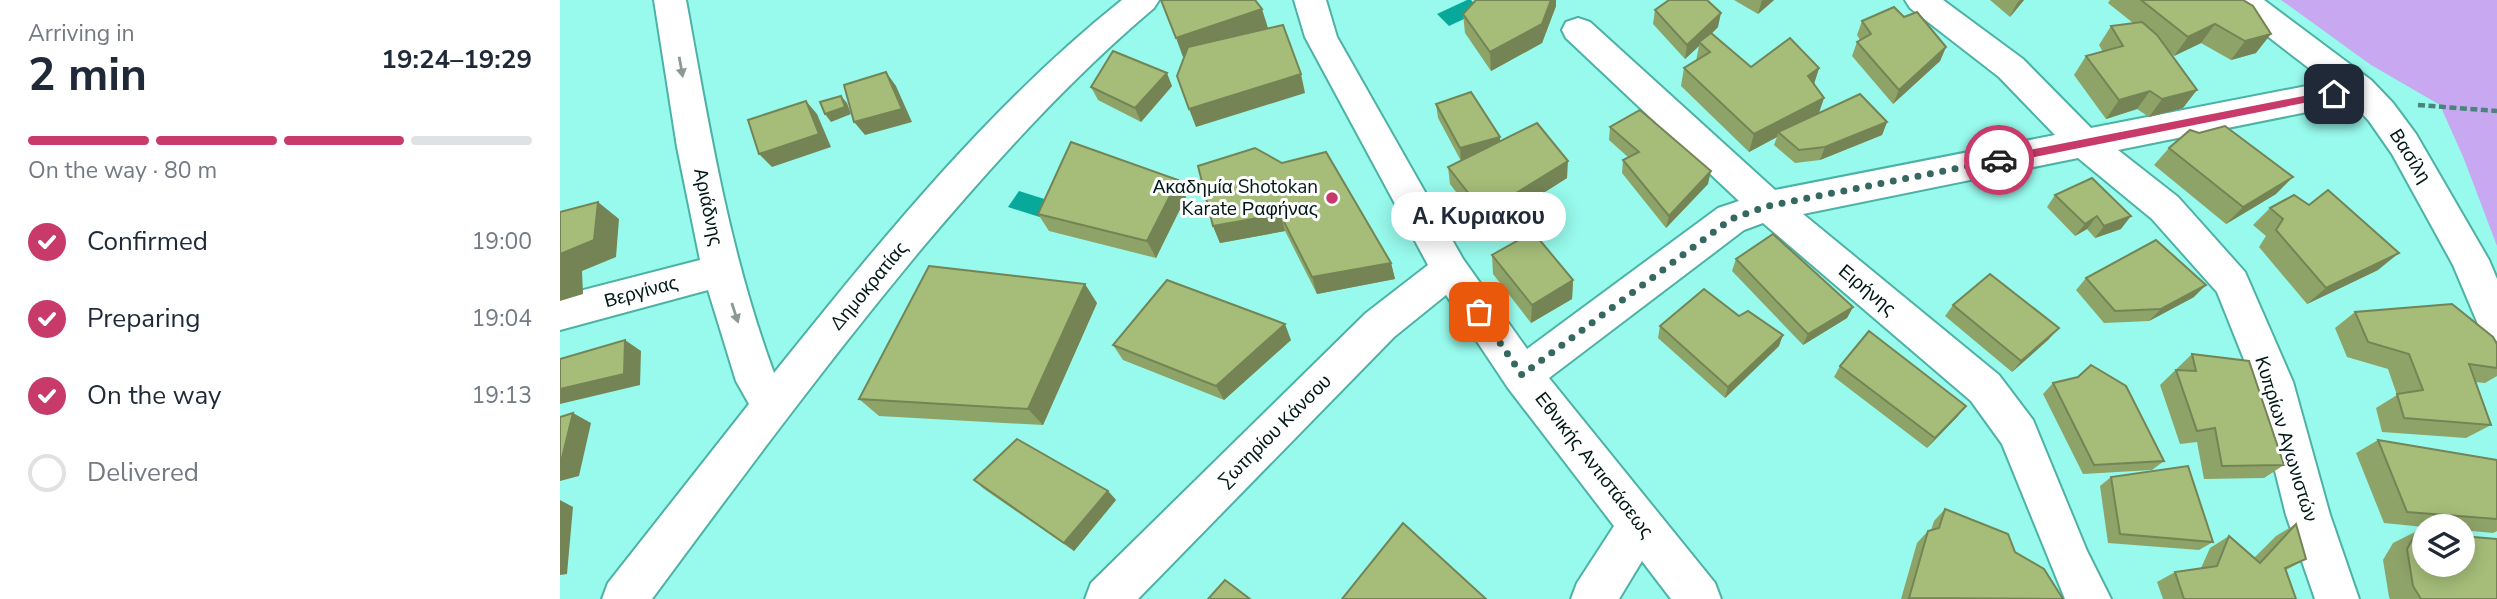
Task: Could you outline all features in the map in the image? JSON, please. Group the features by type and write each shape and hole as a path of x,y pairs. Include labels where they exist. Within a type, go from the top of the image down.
{"street":[{"name":"Αριάδνης","path":"670,0 695,148 721,270 756,381 764,392 778,398"},
{"name":"Δημοκρατίας","path":"624,599 778,398 894,255 1005,130 1070,63 1143,0"},
{"name":"Εθνικής Αντιστάσεως","path":"1310,0 1321,37 1450,270 1522,375 1699,599"},
{"name":"Κυπρίων Αγωνιστών","path":"1921,0 2011,68 2084,143 2165,208 2232,283 2273,382 2308,515 2337,599"},
{"name":"Βασίλη","path":"2242,0 2370,100 2404,144 2470,260 2497,324"},
{"name":"Ειρήνης","path":"1578,30 1768,206 1985,388 2018,433 2071,565 2089,599"},
{"path":"1522,375 1731,219 1768,206 2084,143 2370,100"},
{"name":"Βεργίνας","path":"560,313 721,270"},
{"name":"Σωτηρίου Κάνσου","path":"1107,599 1380,325 1450,270"},
{"path":"1593,599 1641,523"}],"path":[{"path":"2370,100 2497,111"}],"shaded area":[{"path":"1471,0 1481,11 1449,26 1437,14"},
{"path":"2281,0 2497,0 2497,246 2440,105 2371,65"},
{"path":"1019,191 1057,203 1046,219 1008,207"}],"building":[{"path":"1161,0 1255,0 1262,9 1176,38"},
{"path":"1476,0 1551,0 1542,24 1490,52 1463,14"},
{"path":"1669,0 1707,0 1721,13 1687,45 1655,10"},
{"path":"2141,0 2243,0 2253,6 2271,34 2245,41 2215,24 2188,37"},
{"path":"1894,7 1904,17 1917,12 1946,47 1899,90 1857,42 1871,34 1862,21"},
{"path":"2142,22 2157,35 2197,90 2162,99 2150,91 2119,100 2086,56 2123,46 2111,26"},
{"path":"1283,25 1301,74 1189,109 1177,76 1188,47"},
{"path":"1711,33 1751,67 1790,38 1819,68 1808,76 1824,98 1754,134 1684,68 1710,52 1699,42"},
{"path":"1113,51 1167,73 1135,108 1091,87"},
{"path":"886,72 902,109 854,122 844,85"},
{"path":"1471,92 1500,137 1460,148 1436,104"},
{"path":"1860,94 1887,122 1825,147 1799,150 1778,132"},
{"path":"841,96 845,107 825,114 820,102"},
{"path":"806,101 819,134 759,154 748,120"},
{"path":"1640,110 1711,171 1669,216 1623,160 1639,152 1610,127"},
{"path":"1537,123 1568,161 1484,213 1448,167"},
{"path":"2225,126 2293,177 2243,207 2169,148 2190,130 2199,133"},
{"path":"1071,142 1178,180 1147,241 1038,214"},
{"path":"1255,148 1282,163 1326,152 1391,263 1312,277 1280,214 1213,226 1198,166"},
{"path":"2092,178 2131,216 2104,226 2097,216 2085,224 2055,195"},
{"path":"2328,190 2399,253 2326,288 2276,230 2283,219 2270,208 2294,195 2309,205"},
{"path":"598,202 594,240 560,254 560,212"},
{"path":"1533,232 1573,280 1532,305 1492,255"},
{"path":"1773,234 1853,307 1808,334 1736,259"},
{"path":"2156,240 2206,285 2161,309 2115,311 2086,278"},
{"path":"929,266 1085,284 1028,409 859,399"},
{"path":"1990,274 2059,328 2021,361 1953,305"},
{"path":"1167,280 1285,324 1216,386 1113,345"},
{"path":"1704,289 1739,316 1748,311 1783,335 1728,387 1660,326"},
{"path":"2452,304 2493,337 2497,344 2497,368 2469,364 2491,425 2404,418 2397,394 2423,390 2409,354 2368,342 2355,312"},
{"path":"1869,331 1966,406 1935,438 1840,366"},
{"path":"625,340 624,374 560,389 560,359"},
{"path":"2192,354 2249,361 2284,465 2222,466 2215,428 2197,431 2176,370 2196,371"},
{"path":"2091,365 2126,386 2164,461 2094,465 2053,383 2078,377"},
{"path":"573,413 560,466 560,417"},
{"path":"1017,439 1108,491 1064,543 974,480"},
{"path":"2378,440 2497,460 2497,519 2475,517 2475,514 2407,512"},
{"path":"2188,466 2213,542 2120,534 2111,477"},
{"path":"1945,509 2008,534 2015,552 2044,569 2063,599 1909,598 1928,531 1939,528"},
{"path":"1403,523 1486,599 1342,599"},
{"path":"2296,524 2306,559 2285,568 2296,599 2184,599 2175,572 2217,566 2229,536 2260,563"},
{"path":"2475,537 2497,539 2497,599 2421,599 2413,586 2407,549 2412,540 2412,577 2475,577"},
{"path":"1225,580 1250,599 1208,599"}],"way so far":[{"path":"1479,312 1522,375 1731,219 1768,206 1999,160"}],"place":[{"name":"Ακαδημία Shotokan Karate Ραφήνας","path":"1332,198"},
{"name":"Α. Κυριακου","path":"1479,312"}],"route":[{"path":"1999,160 2334,94"}]}
